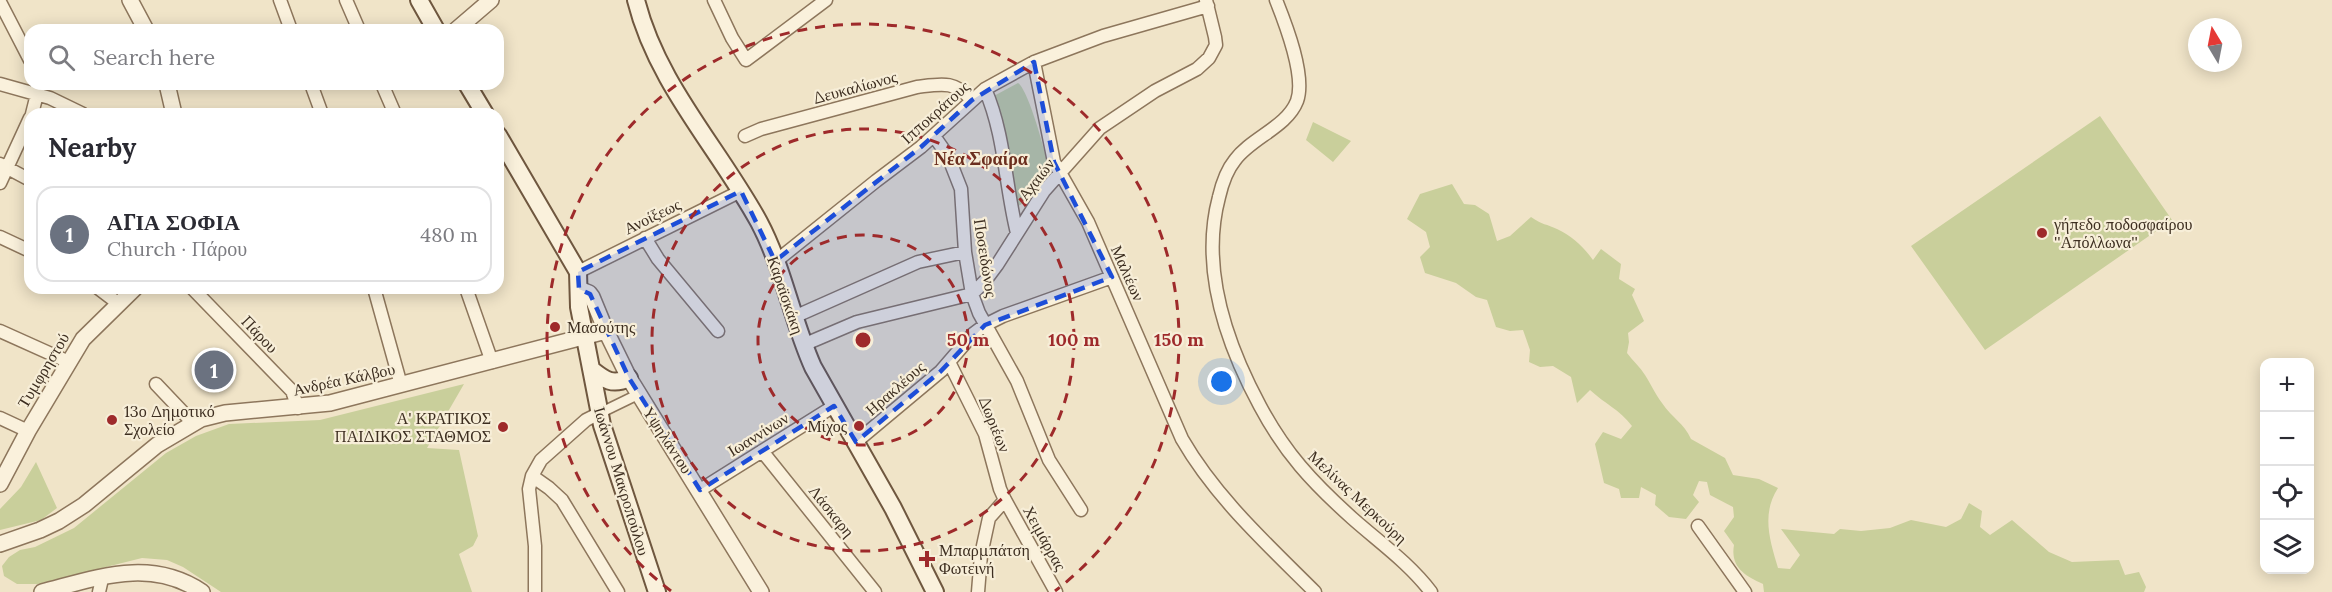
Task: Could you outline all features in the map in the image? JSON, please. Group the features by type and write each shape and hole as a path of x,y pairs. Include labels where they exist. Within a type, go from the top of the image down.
{"main road":[{"path":"419,0 433,24"},
{"name":"Καραϊσκάκη","path":"636,0 646,36 670,84 741,191 759,223 775,262 803,345 834,406 893,508 935,592"},
{"path":"471,90 481,108"},
{"path":"504,145 578,272 579,307 584,338"},
{"name":"Ιωάννου Μακροπούλου","path":"584,338 604,432 657,592"},
{"path":"591,369 601,377 614,382 629,378"}],"street":[{"path":"130,0 143,24"},
{"path":"279,0 289,24"},
{"path":"346,0 356,24"},
{"path":"463,24 491,0"},
{"path":"714,0 727,30 746,60 826,0"},
{"name":"Μελίνας Μερκούρη","path":"1276,0 1296,66 1300,83 1299,94 1290,112 1244,148 1225,175 1215,214 1211,244 1215,287 1244,372 1288,454 1325,493 1408,567 1431,592"},
{"path":"0,2 24,48"},
{"name":"Ιπποκράτους","path":"775,262 934,136 985,89 1034,62 1103,36 1207,3"},
{"name":"Αχαιών","path":"972,294 991,273 1044,191 1100,128 1155,91 1197,69 1209,58 1215,45 1215,37 1207,3"},
{"name":"Μαλιέων","path":"1034,62 1050,151 1060,174 1088,222 1189,450 1201,468 1277,556 1315,592"},
{"path":"0,84 24,87"},
{"name":"Δευκαλίωνος","path":"745,136 761,129 917,87 953,85 972,100"},
{"path":"985,89 1001,141 1017,233"},
{"path":"33,108 37,90"},
{"path":"39,90 72,108"},
{"path":"168,90 173,108"},
{"path":"313,90 320,108"},
{"path":"385,90 392,108"},
{"path":"0,183 4,166 24,129"},
{"name":"Ποσειδώνος","path":"934,136 948,156 961,189 965,252 972,294 985,325 1017,381 1049,460 1082,510"},
{"path":"4,166 24,177"},
{"name":"Ανοίξεως","path":"578,272 741,191"},
{"path":"0,237 24,248"},
{"path":"645,238 658,259 718,331"},
{"path":"794,317 918,262 965,252"},
{"name":"Ηρακλέους","path":"856,442 949,362 973,334 985,325 1003,316 1112,277"},
{"name":"Υψηλάντου","path":"579,289 589,293 592,297 606,332 629,378 761,592"},
{"path":"106,294 119,304"},
{"name":"Τυμφρηστού","path":"1,482 28,431 88,331 129,294"},
{"name":"Πάρου","path":"198,294 292,391 298,408"},
{"path":"376,294 402,385"},
{"path":"468,294 492,362"},
{"path":"803,345 857,322 972,294"},
{"path":"0,331 69,362"},
{"name":"Ανδρέα Κάλβου","path":"0,544 59,521 84,505 157,445 193,423 225,413 298,408 330,403 606,332"},
{"name":"Δωριέων","path":"949,362 985,434 1005,500"},
{"path":"156,384 193,423"},
{"path":"535,592 535,546 529,489 532,476 541,460 586,420 639,394"},
{"name":"Ιωαννίνων","path":"700,490 834,406"},
{"path":"0,417 28,431"},
{"name":"Λάσκαρη","path":"762,451 875,592"},
{"path":"532,476 562,500 618,592"},
{"path":"978,592 981,555 989,518 1005,500"},
{"name":"Χειμάρρας","path":"1005,500 1056,592"},
{"path":"1698,526 1745,592"},
{"path":"42,592 101,585 135,572 160,573 177,578 202,592"}],"highlighted area":[{"path":"1034,62 1054,162 1112,277 985,325 941,371 856,442 834,406 700,490 629,378 590,294 579,289 578,272 741,191 775,261 921,147 972,100"}],"green space":[{"path":"1018,83 1033,112 1050,178 1038,194 1015,208 992,97"},
{"name":"γήπεδο ποδοσφαίρου ''Απόλλωνα''","path":"2100,116 2172,220 1985,350 1911,246"},
{"path":"1313,122 1351,141 1333,162 1306,140"},
{"path":"1452,184 1464,204 1475,205 1489,214 1497,241 1510,236 1531,217 1568,235 1593,260 1601,249 1621,264 1619,279 1635,289 1632,295 1644,321 1628,333 1627,353 1691,439 1725,458 1733,475 1759,479 1778,488 1768,518 1770,538 1778,568 1790,569 1800,555 1781,529 1834,534 1840,529 1861,531 1890,528 1911,520 1946,527 1961,519 1969,503 1982,511 1980,527 1990,535 2012,520 2049,552 2072,562 2119,560 2125,575 2139,572 2146,587 2144,592 1764,592 1763,584 1740,570 1734,559 1734,545 1724,531 1734,517 1733,507 1710,495 1707,482 1699,481 1693,495 1699,502 1686,519 1669,517 1655,505 1656,495 1641,487 1639,498 1621,498 1619,489 1604,483 1595,444 1603,432 1621,439 1632,426 1627,420 1590,390 1577,403 1571,377 1553,366 1540,367 1529,362 1530,350 1523,330 1510,331 1496,327 1487,300 1476,297 1456,283 1425,273 1420,257 1430,247 1426,232 1407,219 1420,194"},
{"path":"464,384 427,448 459,450 478,536 473,546 459,554 472,592 221,592 183,567 167,560 142,558 38,584 17,584 4,576 2,566 9,557 20,550 35,547 74,528 166,453 196,436 229,424 320,420"},
{"path":"36,462 57,508 41,520 0,530 0,509 21,487"}],"place":[{"name":"γήπεδο ποδοσφαίρου ''Απόλλωνα''","path":"2042,233"},
{"name":"Μασούτης","path":"555,327"},
{"name":"ΑΓΙΑ ΣΟΦΙΑ","path":"214,370"},
{"name":"13ο Δημοτικό Σχολείο","path":"112,420"},
{"name":"Μίχος","path":"859,426"},
{"name":"Α' ΚΡΑΤΙΚΟΣ ΠΑΙΔΙΚΟΣ ΣΤΑΘΜΟΣ","path":"503,427"},
{"name":"Μπαρμπάτση Φωτεινή","path":"927,559"}],"district":[{"name":"Νέα Σφαίρα","path":"981,158"}]}
